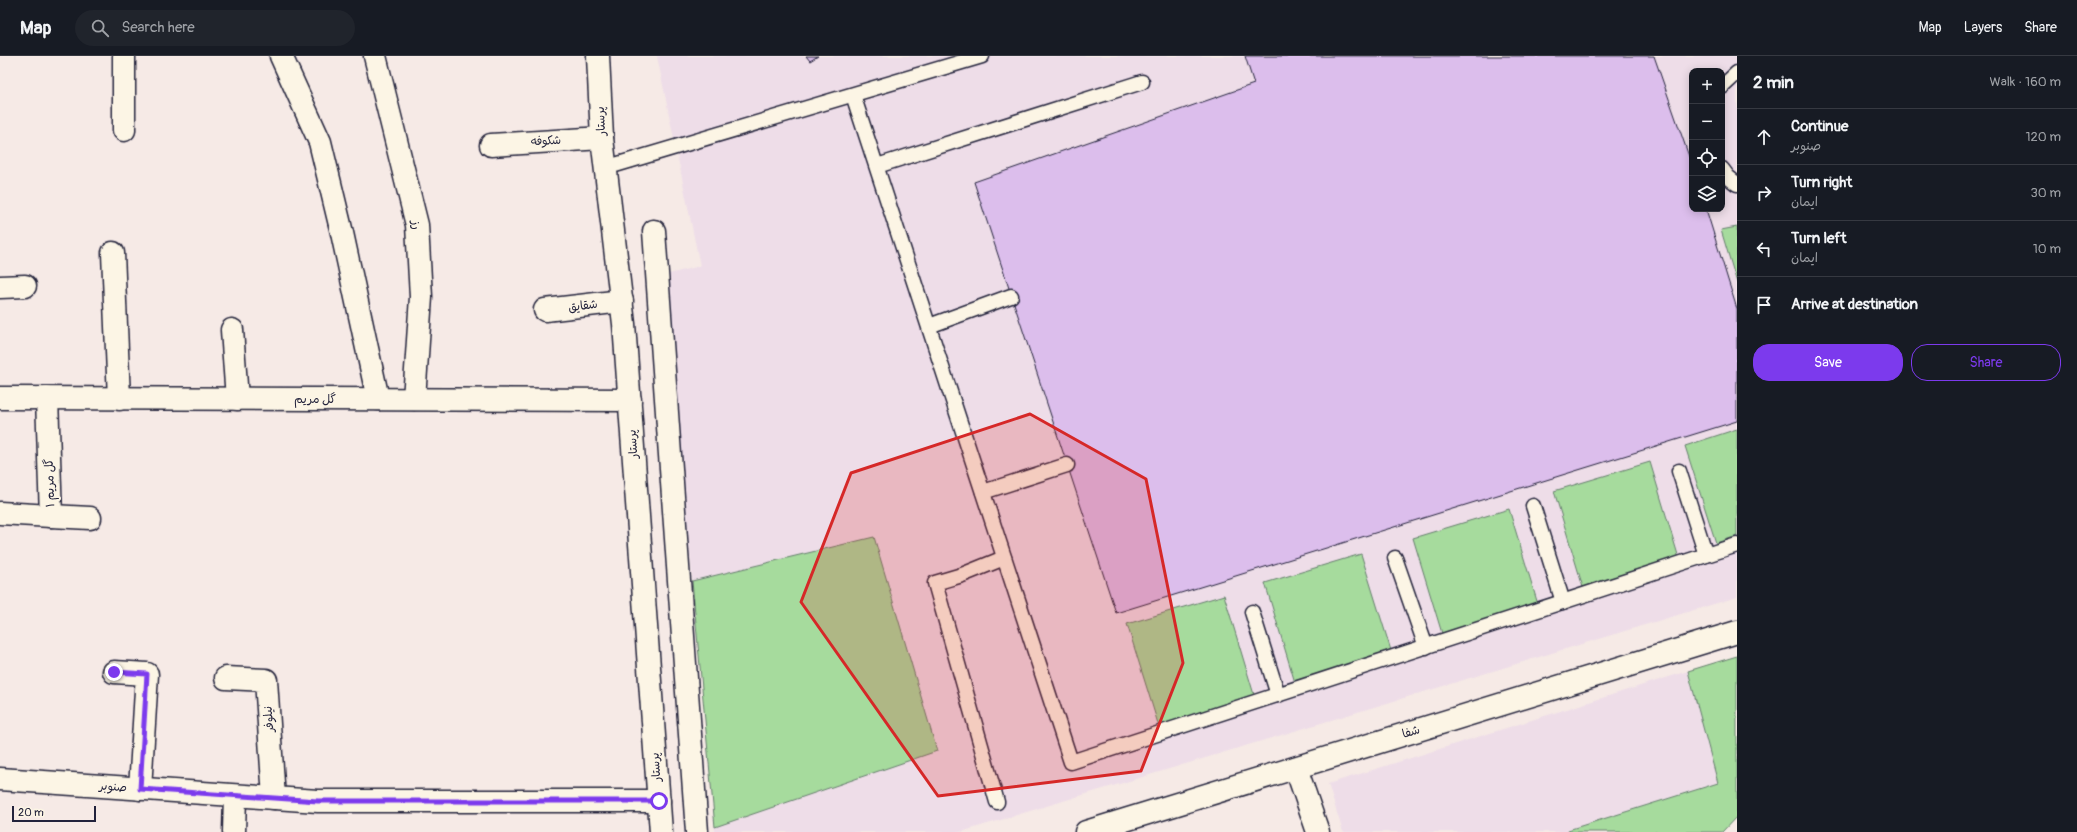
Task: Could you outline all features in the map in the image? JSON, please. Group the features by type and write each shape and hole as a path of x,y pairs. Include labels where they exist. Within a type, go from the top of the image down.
{"street":[{"path":"124,56 124,130"},
{"path":"281,56 320,142 342,233 378,399"},
{"name":"رز","path":"376,56 417,225 421,297 414,399"},
{"name":"پرستار","path":"598,56 602,138 622,302 630,400 661,832"},
{"name":"شکوفه","path":"491,145 602,138"},
{"path":"654,231 697,832"},
{"path":"113,253 119,399"},
{"path":"0,287 25,286"},
{"name":"شقایق","path":"545,310 622,302"},
{"path":"232,330 237,399"},
{"name":"گل مریم","path":"0,398 630,400"},
{"name":"گل مریم ۱","path":"0,513 51,516 47,398"},
{"path":"51,516 90,518"},
{"name":"شفا","path":"1086,832 1737,632"},
{"path":"114,672 147,674 140,789"},
{"name":"نیلوفر","path":"226,678 266,680 274,798"},
{"path":"1296,768 1318,832"},
{"name":"صنوبر","path":"0,779 318,801 659,801"},
{"path":"234,832 235,796"}],"lane":[{"path":"605,168 982,56"},
{"path":"1725,84 1737,73"},
{"path":"877,166 1142,82"},
{"path":"852,95 877,166 1071,762 1737,545"},
{"path":"1725,173 1737,184"},
{"path":"929,326 1011,296"},
{"path":"983,492 1067,465"},
{"path":"1679,471 1706,555"},
{"path":"1533,506 1563,602"},
{"path":"997,802 935,583 962,575 1004,558"},
{"path":"1395,558 1426,646"},
{"path":"1252,612 1278,695"}],"highlighted area":[{"path":"1030,414 1146,479 1183,663 1141,771 938,796 801,602 851,473"}],"shaded area":[{"path":"657,56 1737,56 1737,597 961,832 715,832 665,275 700,266"},
{"path":"1688,671 1718,783 1568,830 1568,832 1343,832 1328,784"}],"green space":[{"path":"1737,227 1737,283 1721,230"},
{"path":"1737,429 1737,536 1716,543 1685,446"},
{"path":"1650,462 1681,565 1585,594 1554,491"},
{"path":"1509,509 1540,611 1444,640 1413,538"},
{"path":"874,537 937,751 715,827 692,581"},
{"path":"1361,554 1393,657 1296,686 1265,583"},
{"path":"1224,595 1255,698 1159,727 1127,624"},
{"path":"1737,656 1737,816 1722,832 1568,832 1568,830 1718,783 1688,671"}],"building":[{"path":"806,56 818,56 810,61"},
{"path":"1245,56 1654,56 1689,156 1689,212 1707,212 1737,309 1737,421 1116,613 974,182 1254,84"}],"route":[{"path":"114,672 147,674 140,789 318,801 659,801"}]}
